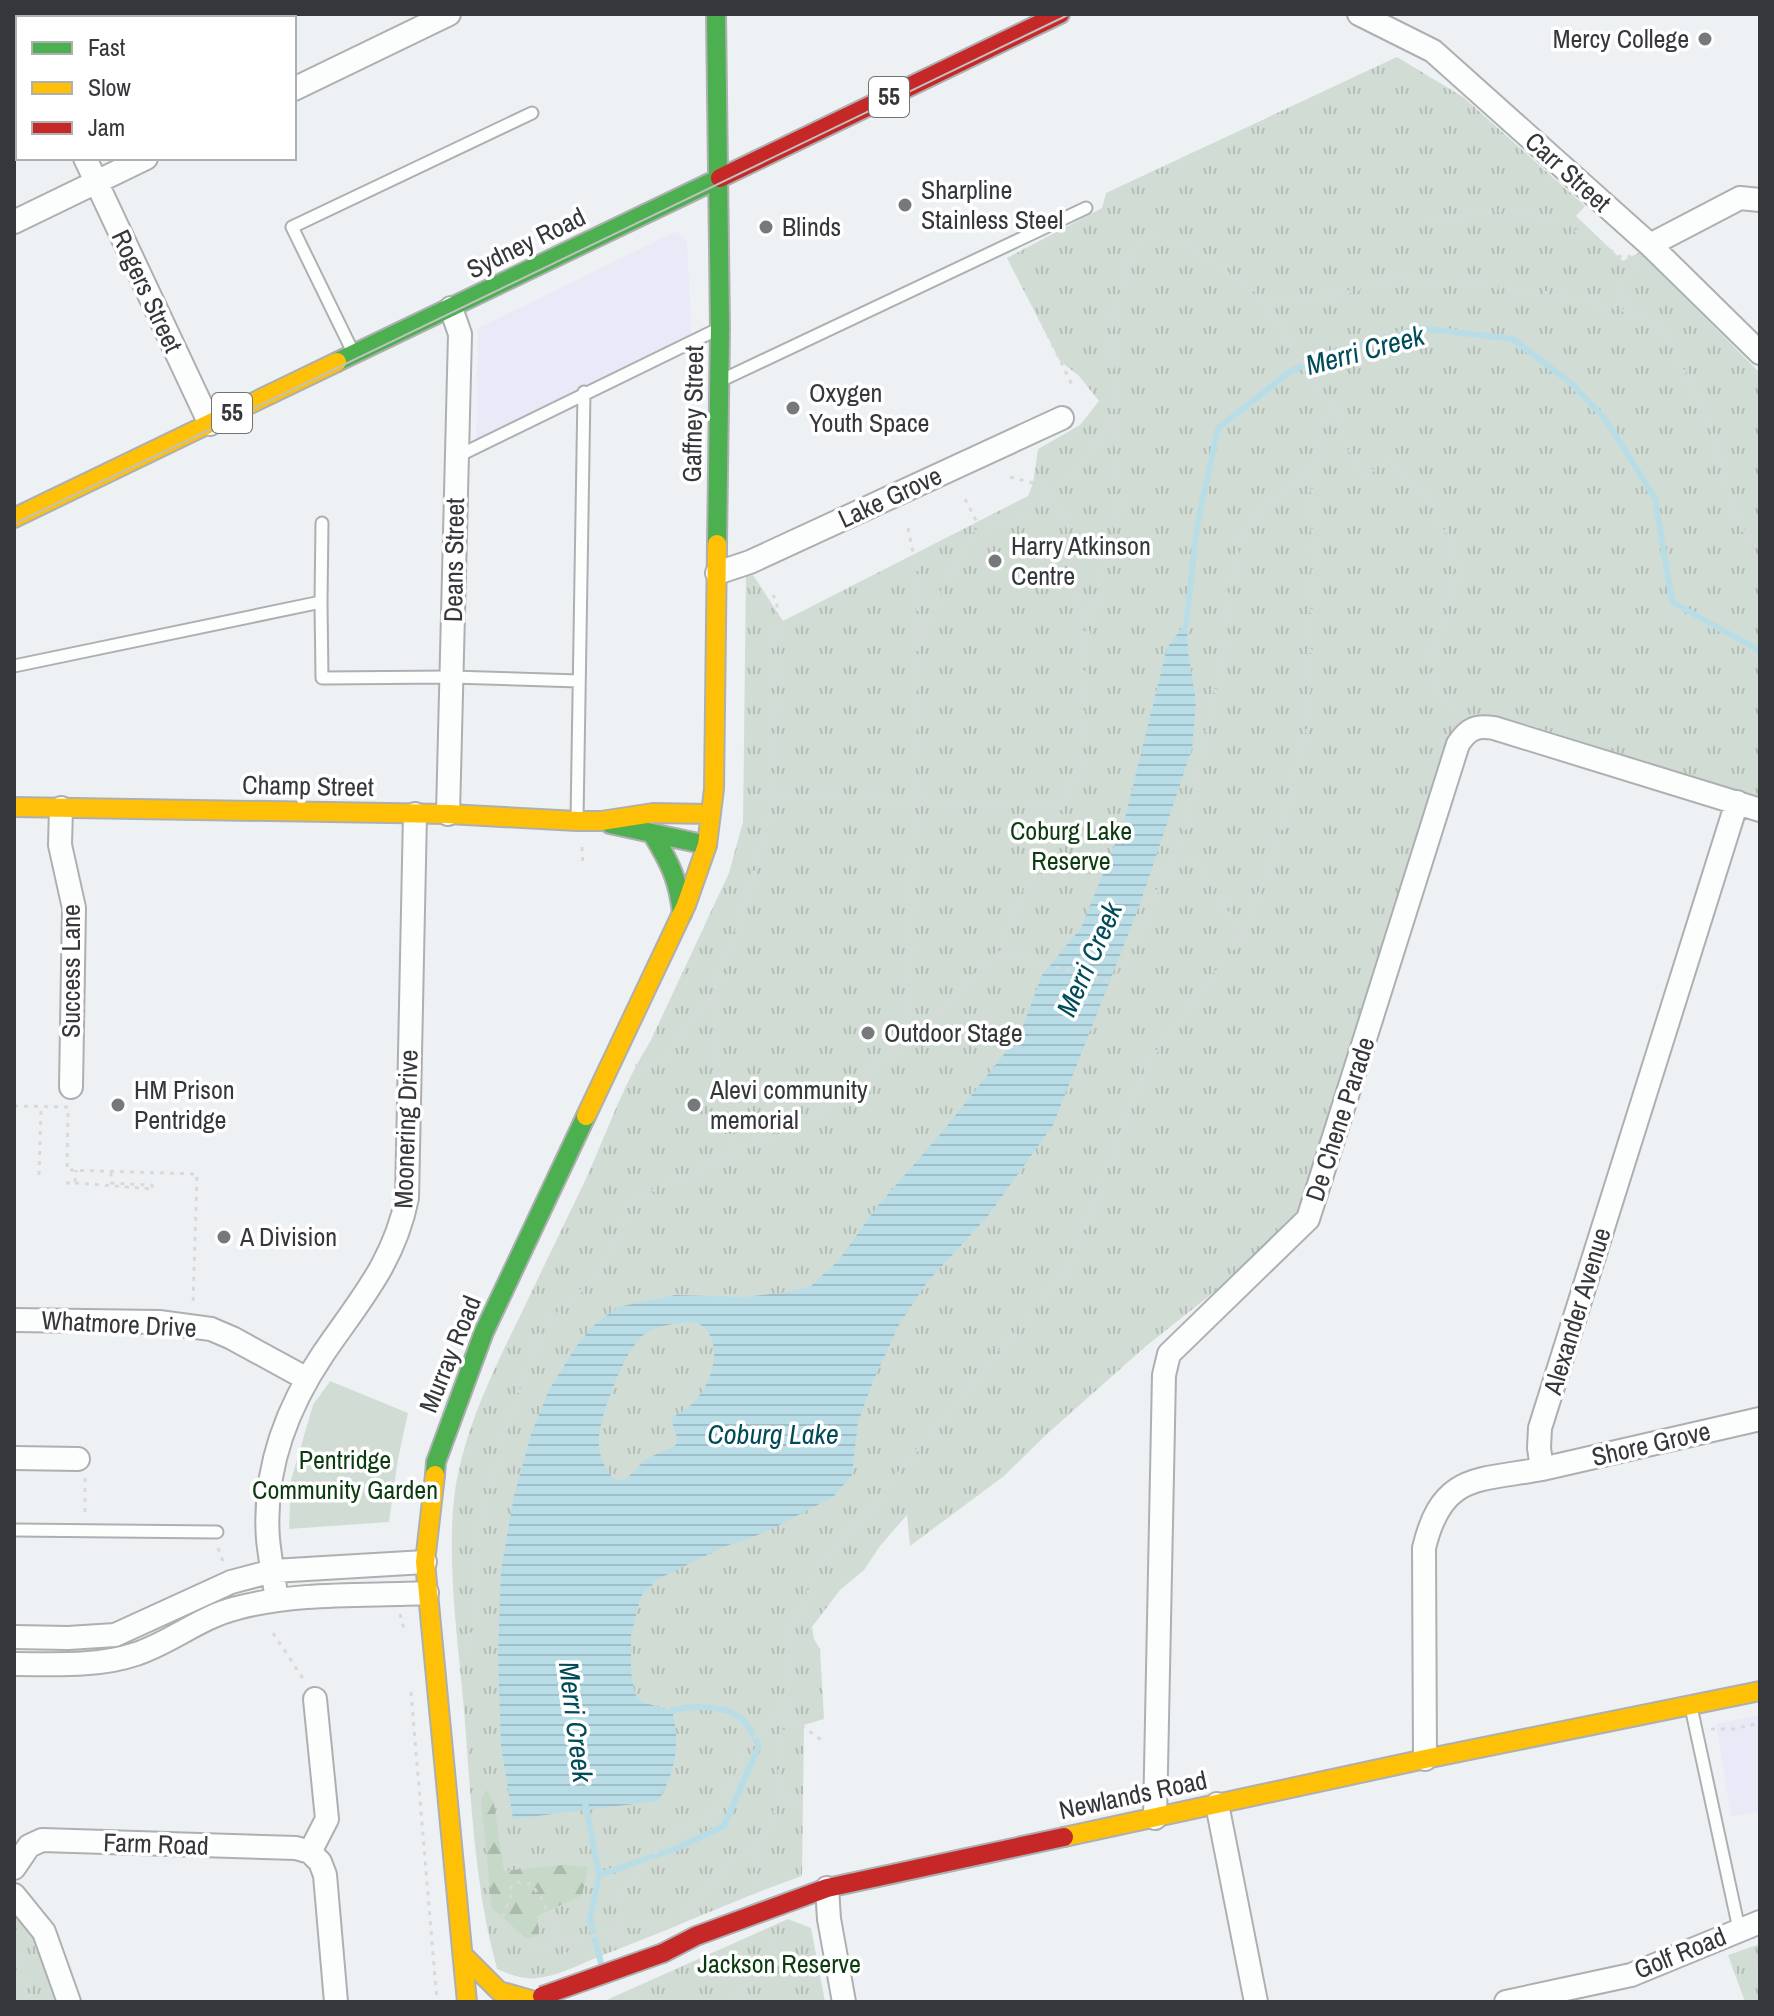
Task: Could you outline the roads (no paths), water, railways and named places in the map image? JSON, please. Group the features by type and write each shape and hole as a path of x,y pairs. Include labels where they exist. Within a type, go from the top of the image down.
{"main road":[{"name":"Gaffney Street","path":"711,814 714,793 720,381 716,14"},
{"name":"Sydney Road","path":"14,518 1060,14"},
{"name":"Champ Street","path":"14,807 448,814 577,821 601,821 653,813 711,814"},
{"name":"Murray Road","path":"467,2002 425,1562 436,1462 484,1332 682,914 707,845 711,814"},
{"name":"Champ Street","path":"601,821 707,845"},
{"path":"653,835 673,869 682,914"},
{"name":"Newlands Road","path":"463,1955 500,1993 509,1998 534,2000 827,1888 1425,1759 1760,1691"}],"street":[{"path":"296,88 449,14"},
{"name":"Carr Street","path":"1359,14 1433,51 1760,353"},
{"name":"Rogers Street","path":"86,160 210,424"},
{"path":"14,222 142,160"},
{"path":"1647,249 1740,198 1760,200"},
{"name":"Deans Street","path":"448,814 460,334 451,308"},
{"name":"Lake Grove","path":"717,573 750,562 1062,418"},
{"name":"De Chene Parade","path":"1155,1818 1164,1375 1169,1354 1308,1219 1458,744 1467,731 1482,726 1494,728 1737,802"},
{"path":"1737,802 1760,810"},
{"name":"Alexander Avenue","path":"1542,1469 1540,1428 1737,802"},
{"name":"Success Lane","path":"61,808 60,845 74,908 69,1097"},
{"name":"Moonering Drive","path":"277,1600 268,1517 276,1451 285,1424 307,1379 383,1268 405,1210 415,814"},
{"name":"Whatmore Drive","path":"14,1320 70,1314 211,1329 307,1379"},
{"name":"Shore Grove","path":"1542,1469 1760,1419"},
{"path":"14,1458 78,1459"},
{"path":"1425,1759 1424,1548 1430,1523 1452,1491 1467,1483 1542,1469"},
{"path":"14,1637 115,1635 231,1582 273,1571 425,1562"},
{"path":"14,1664 66,1665 135,1655 201,1620 236,1608 277,1600 427,1593"},
{"path":"315,1699 327,1819 310,1852 320,1862 325,1875 336,2002"},
{"path":"1217,1804 1256,2002"},
{"name":"Farm Road","path":"14,1868 29,1846 42,1840 296,1848 310,1852"},
{"path":"827,1888 829,1919 844,2002"},
{"path":"14,1895 44,1932 69,2002"},
{"name":"Golf Road","path":"1506,2002 1631,1975 1750,1926"}],"lane":[{"path":"354,354 292,227 532,113"},
{"path":"720,381 1086,208"},
{"path":"456,457 720,328"},
{"path":"577,821 584,392"},
{"path":"322,523 322,678 451,677 579,681"},
{"path":"14,666 321,602"},
{"path":"14,1530 217,1532"},
{"path":"1690,1706 1750,1926"}],"water":[{"name":"Coburg Lake","path":"1187,621 1196,702 1192,749 1139,907 1053,1125 988,1216 928,1281 900,1323 858,1422 852,1475 833,1497 766,1532 723,1547 658,1579 641,1596 631,1635 631,1672 635,1694 642,1702 672,1711 676,1734 675,1758 669,1780 658,1801 513,1819 501,1746 498,1654 501,1570 514,1496 531,1434 549,1390 592,1327 618,1307 675,1295 744,1297 788,1292 811,1286 839,1260 876,1208 943,1131 1020,1034 1042,975 1081,928 1124,822 1167,648","holes":["696,1322 706,1329 712,1339 714,1362 699,1396 671,1419 677,1437 676,1445 646,1459 625,1480 615,1480 602,1460 599,1435 607,1405 627,1357 642,1336 654,1329"]}],"waterway":[{"name":"Merri Creek","path":"1186,625 1197,526 1218,428 1291,371 1336,352 1421,328 1513,339 1571,383 1606,420 1655,498 1672,602 1760,651"},
{"path":"599,1875 677,1848 724,1826 759,1745 746,1724 734,1714 707,1707 672,1711"},
{"name":"Merri Creek","path":"585,1802 599,1875 590,1920 602,1967"}],"tram line":[{"path":"14,524 1070,14"}],"place":[{"name":"Mercy College","path":"1705,39"},
{"name":"Sharpline Stainless Steel","path":"905,205"},
{"name":"Blinds","path":"766,227"},
{"name":"Oxygen Youth Space","path":"793,408"},
{"name":"Harry Atkinson Centre","path":"995,561"},
{"name":"Outdoor Stage","path":"868,1033"},
{"name":"HM Prison Pentridge","path":"118,1105"},
{"name":"Alevi community memorial","path":"694,1105"},
{"name":"A Division","path":"224,1237"}],"park label":[{"name":"Coburg Lake Reserve","path":"1071,846"},
{"name":"Pentridge Community Garden","path":"345,1475"},
{"name":"Jackson Reserve","path":"779,1964"}]}
